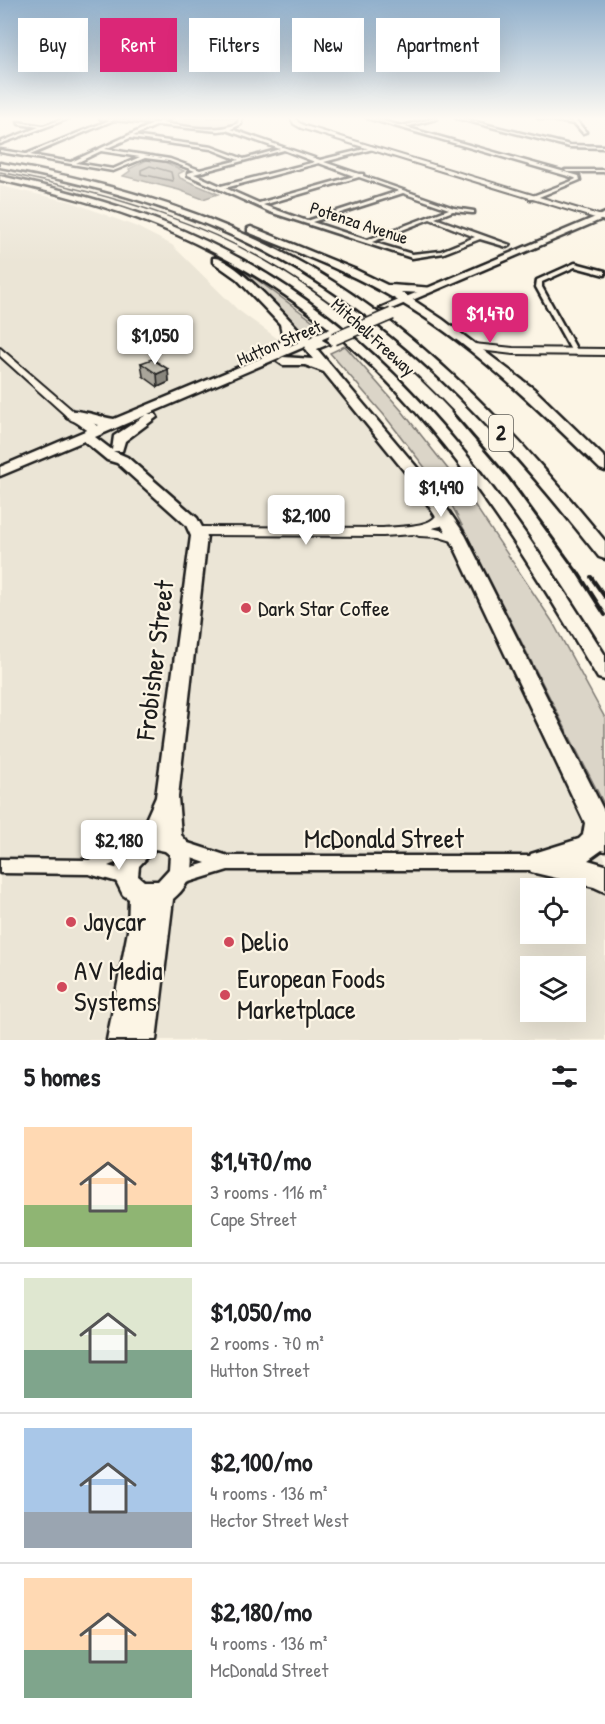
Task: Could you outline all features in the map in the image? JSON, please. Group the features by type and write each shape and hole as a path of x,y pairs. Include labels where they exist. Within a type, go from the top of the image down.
{"highway":[{"name":"Mitchell Freeway","path":"8,167 149,200 211,223 288,260 384,324 410,345 494,424 577,517 605,553"},
{"name":"Mitchell Freeway","path":"0,178 105,205 176,230 249,267 313,309 373,359 416,404 492,498 538,564 605,672"},
{"path":"149,200 243,227 373,282 401,291 431,292 428,309 438,321"},
{"path":"105,205 175,236 218,260 241,277 285,324 315,343 332,373 444,513 459,539 601,831 586,849 540,863"},
{"path":"373,282 402,306 438,321 493,362 529,392 605,466"},
{"path":"285,324 289,338 280,358 314,362 332,373"},
{"path":"540,863 598,875 605,879"}],"main road":[{"name":"Hutton Street","path":"0,472 151,417 280,358 602,219"},
{"path":"0,351 73,416 83,415 104,423 117,421"},
{"name":"Hutton Street","path":"0,482 95,436 117,421 280,358"},
{"path":"73,416 73,423 95,436 112,457 120,454"},
{"path":"151,417 119,439 120,454 192,522 198,531"},
{"name":"Frobisher Street","path":"143,1040 152,885 128,861 158,843 167,797 199,548 198,531"},
{"name":"Frobisher Street","path":"120,1040 140,931 152,885 183,861 158,843"}],"street":[{"path":"93,167 113,170 121,167"},
{"path":"187,167 198,171 217,167"},
{"path":"219,188 301,167"},
{"path":"338,167 453,209 472,212"},
{"path":"432,167 602,219"},
{"path":"532,198 574,182 577,177 545,167"},
{"name":"Potenza Avenue","path":"198,171 190,174 191,176 259,205 418,256 442,252 480,237"},
{"path":"561,171 605,171"},
{"path":"259,205 362,175"},
{"path":"308,222 406,190"},
{"path":"369,241 453,209"},
{"name":"Potenza Avenue","path":"431,218 507,245"},
{"path":"575,352 539,287 539,281 575,265 605,273"},
{"path":"474,347 513,351 605,352"},
{"path":"493,362 495,356 513,351"},
{"path":"412,530 437,523 444,513"},
{"path":"198,531 383,532 412,530 440,533 459,539"},
{"path":"88,867 158,843"},
{"name":"McDonald Street","path":"158,843 228,863 540,863"},
{"name":"McDonald Street","path":"152,885 228,863"},
{"path":"0,866 88,867 152,885"}],"shaded area":[{"path":"0,186 72,202 137,227 172,245 238,310 318,368 408,472 459,549 605,859 605,1040 0,1040"},
{"path":"224,262 256,279 324,329 312,334 301,330 250,280"},
{"path":"345,346 402,411 466,492 552,621 605,718 605,806 447,496 384,415 330,353"}],"water":[{"path":"134,167 175,167 184,171 178,174 180,178 218,194 203,199 179,190 123,176 130,171 129,169"}],"building":[{"path":"152,359 168,369 157,374 141,363"}],"railway":[{"path":"0,172 81,190 162,214 239,247 276,267 311,290"},
{"path":"309,288 385,347 454,413"},
{"path":"452,412 509,478 578,573"},
{"path":"577,571 605,615"},
{"path":"591,577 605,597"}],"place":[{"name":"Dark Star Coffee","path":"246,608"},
{"name":"Jaycar","path":"71,922"},
{"name":"Delio","path":"229,942"},
{"name":"AV Media Systems","path":"62,987"},
{"name":"European Foods Marketplace","path":"225,995"}]}
